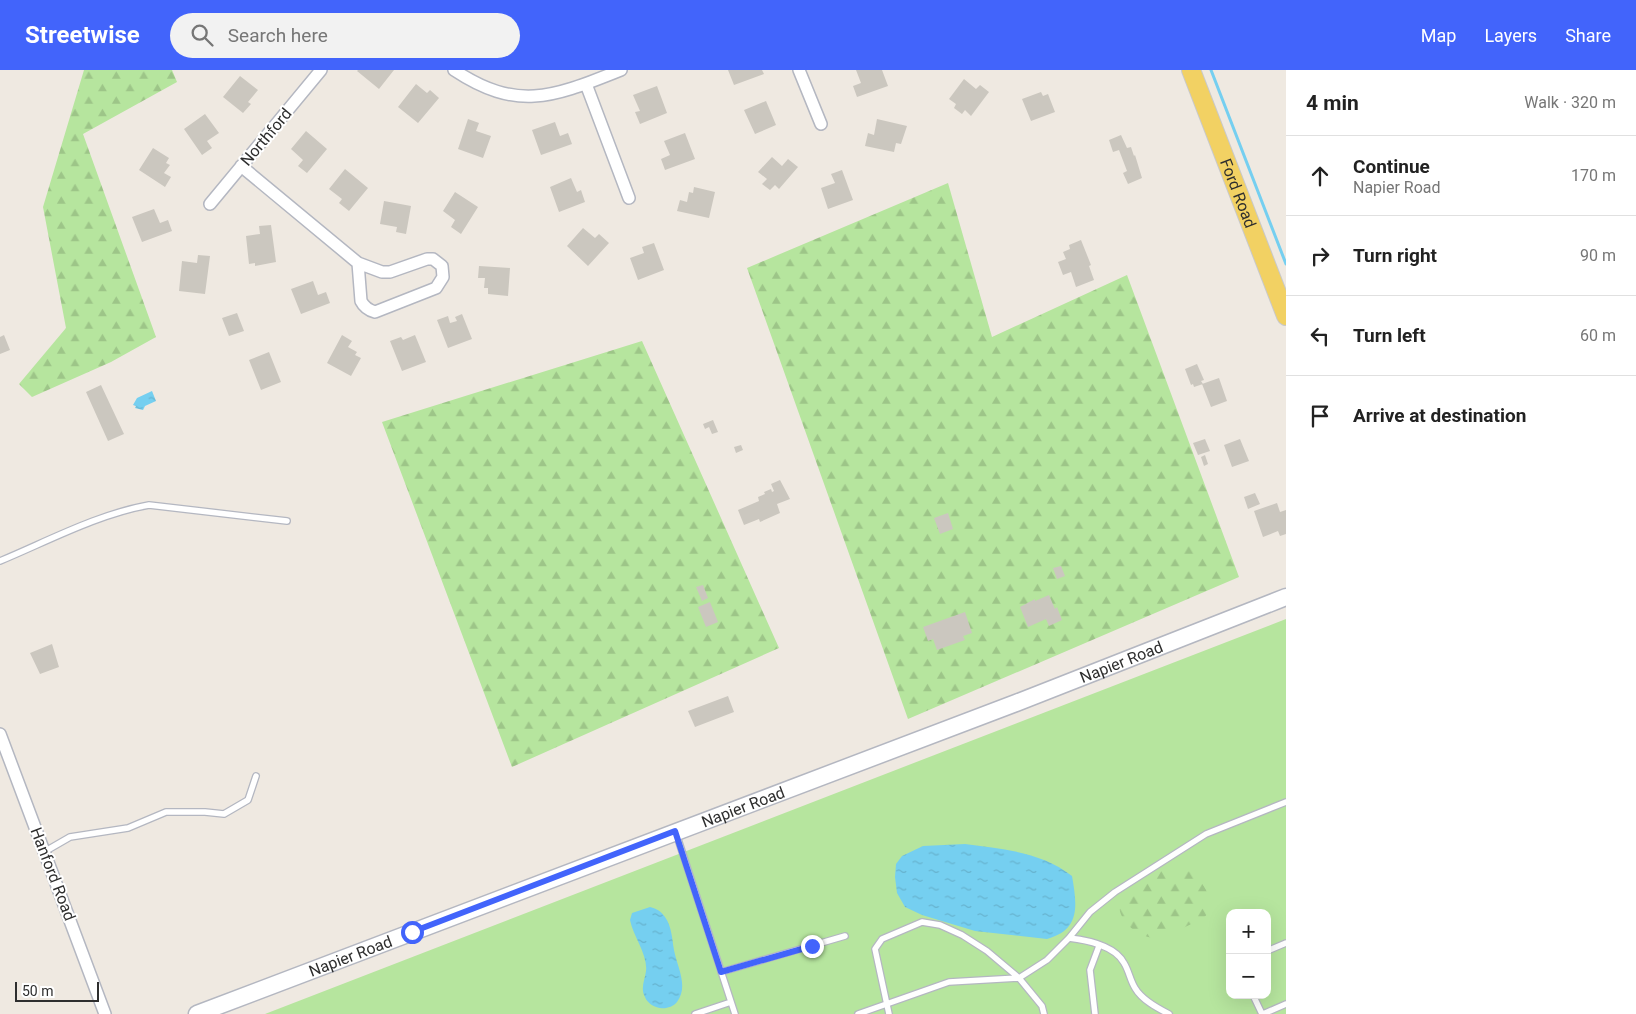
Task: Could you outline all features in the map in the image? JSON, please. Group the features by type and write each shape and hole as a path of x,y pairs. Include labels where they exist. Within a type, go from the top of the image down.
{"main road":[{"name":"Ford Road","path":"1191,70 1286,316"}],"street":[{"name":"Northford","path":"210,204 321,70"},
{"path":"454,70 464,77 498,93 524,98 554,94 621,70"},
{"path":"799,70 821,124"},
{"path":"586,84 629,198"},
{"path":"241,166 358,263 382,272 390,272 427,259 433,259 442,266 443,277 436,288 375,312 363,306 361,301 358,263"},
{"name":"Napier Road","path":"198,1014 1286,597"},
{"name":"Hanford Road","path":"0,734 5,762 44,852 105,1014"}],"lane":[{"path":"0,561 107,516 149,505 287,521"},
{"path":"44,852 70,837 128,828 166,812 224,814 248,800 256,776"},
{"path":"858,1014 871,1012 888,1003 950,982 1019,978 1047,960 1069,938 1090,912 1115,892 1206,834 1286,802"},
{"path":"675,831 735,1014"},
{"path":"889,1014 875,948 882,939 922,922 940,925 962,935 986,950 1019,978 1042,1006 1044,1014"},
{"path":"721,972 845,936"},
{"path":"1069,938 1085,940 1113,951 1124,961 1135,990 1152,1005 1169,1014"},
{"path":"1271,949 1286,943"},
{"path":"1095,1014 1090,970 1099,946"},
{"path":"1255,999 1263,1014 1286,1004"},
{"path":"695,1014 731,1002"}],"green space":[{"path":"84,70 172,70 177,82 83,134 156,337 111,362 32,397 19,384 66,328 43,207"},
{"path":"948,183 992,337 1127,275 1239,577 908,719 747,268"},
{"path":"642,341 779,648 512,767 382,422"},
{"path":"1286,619 1286,1014 265,1014"},
{"path":"1169,867 1178,867 1193,873 1206,889 1213,907 1201,919 1170,935 1153,938 1140,934 1123,918 1119,905 1121,898 1124,893 1142,879"}],"water":[{"path":"152,391 156,401 145,406 143,410 135,408 136,406 133,405 137,398"},
{"path":"965,844 1022,853 1048,862 1072,876 1075,906 1071,923 1058,935 1047,939 975,931 922,915 905,907 897,893 895,877 896,864 902,856 923,846"},
{"path":"650,907 657,909 667,921 681,976 682,990 680,996 675,1004 667,1008 655,1007 646,999 643,987 646,971 645,959 630,920 632,913"}],"building":[{"path":"358,70 394,70 379,89"},
{"path":"728,70 762,70 764,74 734,85"},
{"path":"856,70 882,70 888,86 857,97 853,86 861,83"},
{"path":"240,76 258,90 248,102 251,104 243,113 223,97"},
{"path":"964,79 976,89 980,85 989,92 971,116 965,110 962,114 954,108 956,104 949,99"},
{"path":"416,84 427,93 430,90 439,98 418,123 398,107"},
{"path":"657,86 667,113 640,124 635,112 640,111 633,95"},
{"path":"1041,92 1043,96 1048,94 1055,112 1031,121 1022,99"},
{"path":"766,101 776,125 755,134 744,110"},
{"path":"205,114 219,133 207,141 212,148 202,155 184,129"},
{"path":"468,119 479,123 476,131 491,136 483,158 458,149"},
{"path":"877,119 907,126 901,144 896,143 894,152 865,146 868,133 874,135"},
{"path":"555,122 560,136 568,133 572,144 541,155 532,130"},
{"path":"306,131 327,149 307,173 298,166 303,160 291,149"},
{"path":"685,133 695,159 665,170 661,159 670,155 664,141"},
{"path":"1121,135 1127,148 1131,147 1135,155 1142,178 1128,184 1123,173 1127,171 1119,150 1113,152 1109,140"},
{"path":"153,148 169,158 166,163 170,165 164,173 171,177 165,187 139,170"},
{"path":"772,157 782,166 788,159 798,167 779,189 775,185 770,190 762,184 767,179 758,172"},
{"path":"345,169 368,188 349,211 339,203 342,199 329,189"},
{"path":"842,170 853,200 828,209 821,188 835,183 831,174"},
{"path":"571,178 577,192 581,190 585,202 559,212 550,187"},
{"path":"694,187 715,192 709,218 677,211 680,200 687,202 689,192 693,193"},
{"path":"455,192 478,207 461,234 451,227 455,220 443,211"},
{"path":"384,201 411,206 406,234 396,232 397,227 380,224"},
{"path":"154,209 160,223 168,220 172,231 142,242 132,217"},
{"path":"271,225 276,262 255,266 255,263 249,264 246,236 260,234 259,226"},
{"path":"583,228 595,238 599,234 609,243 588,266 567,246"},
{"path":"1081,240 1091,265 1089,266 1094,280 1076,287 1071,272 1063,275 1058,262 1066,259 1063,252 1070,249 1069,245"},
{"path":"654,243 664,270 638,280 630,258 644,253 642,247"},
{"path":"198,255 210,256 205,294 179,291 182,261 197,263"},
{"path":"479,266 510,268 508,296 488,294 488,288 484,288 485,278 478,278"},
{"path":"313,281 318,295 326,292 330,303 301,314 291,289"},
{"path":"237,313 244,331 229,336 222,318"},
{"path":"462,314 472,339 448,348 437,320 448,316 450,323 457,321 455,317"},
{"path":"4,335 10,350 0,354 0,337"},
{"path":"342,335 352,341 348,347 357,352 355,355 361,358 351,376 327,363"},
{"path":"415,335 426,362 402,371 390,341 401,337 403,340"},
{"path":"269,352 281,382 261,390 249,360"},
{"path":"1197,364 1204,380 1201,381 1203,384 1194,387 1193,384 1191,385 1185,369"},
{"path":"1219,378 1227,401 1211,407 1202,384"},
{"path":"101,385 124,434 108,441 86,392"},
{"path":"713,420 718,432 712,434 709,427 705,429 703,424"},
{"path":"1205,439 1210,451 1198,455 1193,443"},
{"path":"1240,439 1249,461 1232,467 1224,445"},
{"path":"741,445 743,450 736,453 734,447"},
{"path":"1205,455 1208,464 1204,466 1201,457"},
{"path":"780,480 790,499 777,504 780,513 760,522 759,519 744,525 738,510 759,501 758,497 765,494 764,492 771,489 772,492 774,491 771,484"},
{"path":"1255,493 1260,504 1248,509 1244,497"},
{"path":"1277,503 1280,512 1286,510 1286,534 1280,536 1278,531 1263,537 1254,511"},
{"path":"948,513 953,529 940,534 934,518"},
{"path":"1061,566 1065,576 1057,579 1053,568"},
{"path":"703,585 708,598 702,601 696,587"},
{"path":"1049,595 1055,609 1057,607 1062,620 1049,626 1046,619 1028,627 1020,607 1035,599 1035,601"},
{"path":"710,602 718,622 706,627 698,607"},
{"path":"965,612 972,633 963,636 965,640 937,650 933,639 928,641 923,627"},
{"path":"52,644 59,667 40,674 30,653"},
{"path":"728,696 734,712 695,727 688,711"}],"waterway":[{"path":"1211,70 1286,264"}],"route":[{"path":"412,932 675,831 721,972 812,946"}]}
